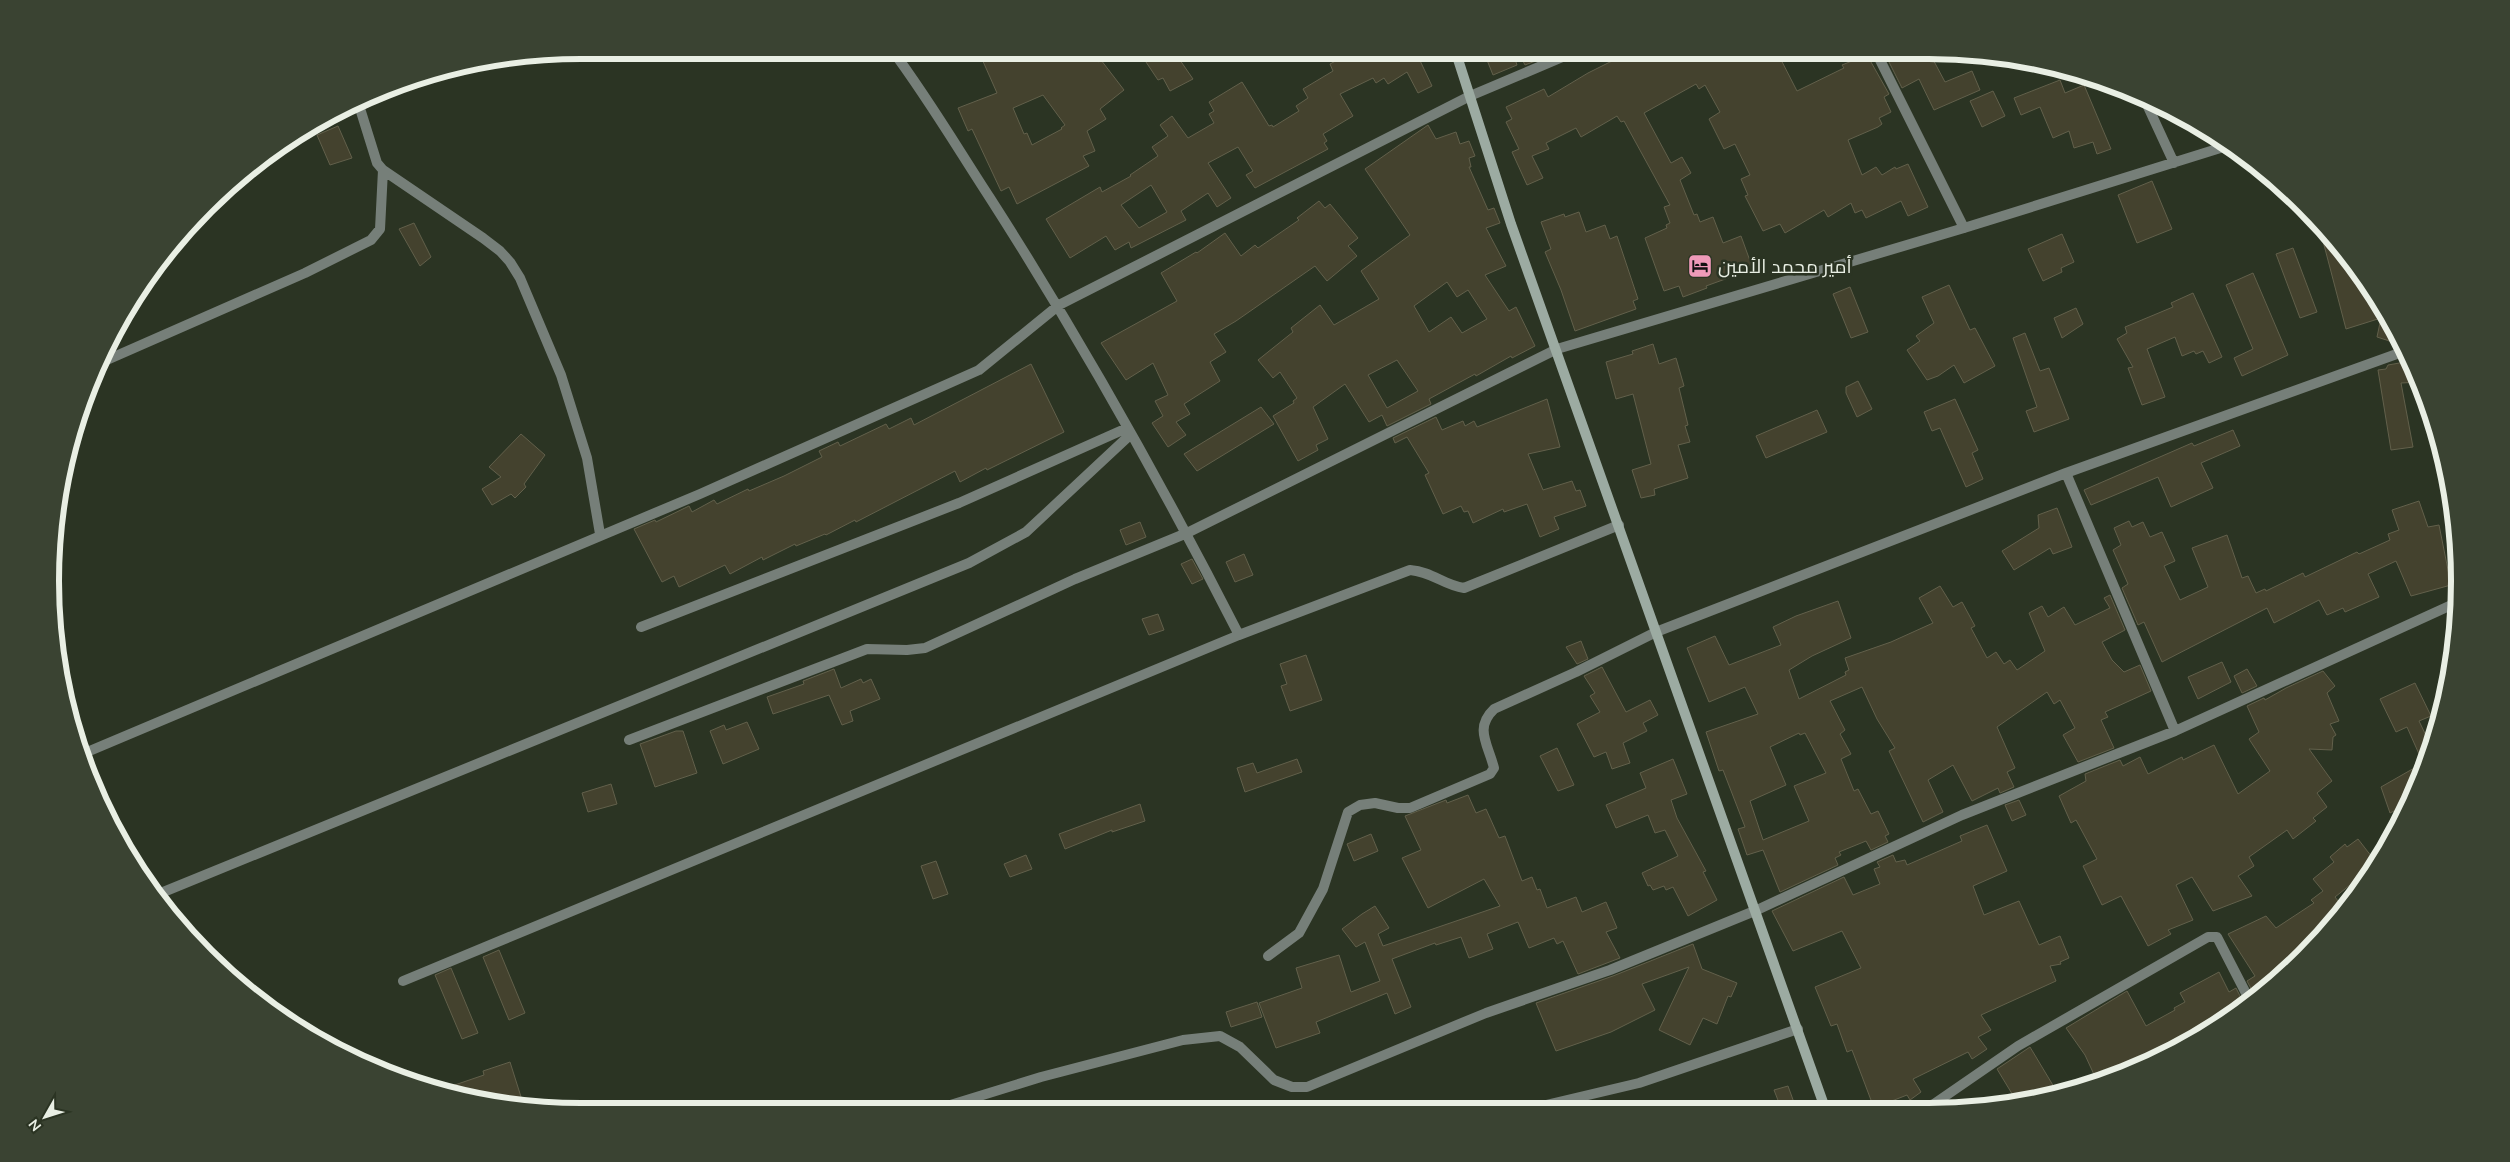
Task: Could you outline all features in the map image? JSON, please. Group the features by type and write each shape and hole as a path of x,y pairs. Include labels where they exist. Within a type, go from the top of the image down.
{"street":[{"path":"898,59 951,135 1059,306 1187,533 1239,636"},
{"path":"1458,59 1511,224 1824,1103"},
{"path":"87,752 600,534 700,494 980,370 1059,306 1470,96 1558,59"},
{"path":"1880,59 1964,228"},
{"path":"2147,107 2174,163"},
{"path":"360,108 377,163 382,170 483,238 500,251 510,262 535,312 560,375 587,458 600,534"},
{"path":"629,740 867,649 907,650 926,648 1075,579 1187,533 1557,349 1964,228 2220,148"},
{"path":"109,359 305,273 371,240 380,229 382,170"},
{"path":"1268,956 1299,933 1323,889 1348,812 1360,804 1410,808 1490,774 1494,768 1482,730 1484,718 1494,709 1576,672 1656,632 2066,473 2399,353"},
{"path":"641,627 959,503 1129,431"},
{"path":"162,892 968,564 1026,532 1129,431"},
{"path":"2066,473 2174,731"},
{"path":"403,981 1239,636 1410,570 1426,571 1454,587 1464,588 1619,525"},
{"path":"957,1103 1040,1077 1183,1040 1220,1036 1240,1047 1274,1080 1292,1087 1307,1087 1486,1013 1610,970 1757,910 1962,815 2174,731 2450,606"},
{"path":"1936,1103 2018,1046 2208,937 2217,937 2247,995"},
{"path":"1553,1103 1639,1082 1798,1029"}],"building":[{"path":"982,59 1096,59 1098,62 1101,60 1124,90 1100,109 1106,119 1087,131 1095,151 1083,156 1089,166 1017,204 1009,187 1001,191 972,129 968,131 958,108 997,93","holes":["1043,95 1065,125 1032,145 1027,133 1024,134 1013,108"]},
{"path":"1144,59 1179,59 1193,79 1170,91 1163,78 1158,80"},
{"path":"1339,59 1419,59 1432,86 1418,93 1407,72 1388,84 1384,78 1376,83 1373,78 1340,94 1353,116 1323,134 1327,141 1324,143 1328,149 1255,188 1246,175 1253,171 1238,147 1208,163 1231,198 1217,207 1208,193 1181,211 1186,220 1131,248 1129,242 1115,250 1106,236 1070,258 1046,219 1100,187 1102,192 1131,176 1158,156 1152,147 1168,136 1160,125 1172,116 1188,138 1214,123 1209,114 1214,111 1209,102 1242,82 1269,126 1272,125 1273,127 1299,111 1296,106 1308,98 1303,89 1333,71 1330,64","holes":["1151,185 1167,212 1139,228 1121,205"]},
{"path":"1487,59 1515,59 1517,65 1493,75"},
{"path":"1522,59 1538,59 1538,60 1525,65"},
{"path":"1616,59 1781,59 1797,91 1844,68 1842,65 1857,59 1869,59 1889,94 1884,97 1891,112 1879,118 1882,124 1878,127 1848,140 1862,175 1876,167 1882,175 1895,167 1896,169 1908,164 1928,207 1908,216 1901,201 1866,218 1862,210 1855,213 1851,203 1828,217 1824,210 1785,233 1780,224 1763,231 1745,196 1748,195 1741,179 1750,175 1735,144 1724,149 1709,119 1720,112 1705,85 1699,89 1696,84 1644,113 1671,163 1682,157 1691,173 1680,180 1694,215 1697,214 1700,222 1713,217 1723,243 1741,236 1753,269 1706,286 1707,288 1683,297 1679,286 1664,291 1645,238 1667,228 1666,225 1670,223 1664,207 1670,205 1624,121 1621,122 1617,116 1581,137 1576,128 1546,143 1549,149 1532,156 1543,178 1527,185 1512,152 1519,149 1506,122 1512,119 1506,107 1544,89 1548,97"},
{"path":"1888,59 1933,59 1945,82 1972,71 1980,90 1934,110 1919,79 1902,88"},
{"path":"2060,80 2065,93 2084,85 2111,149 2097,154 2093,142 2074,148 2069,131 2053,138 2040,107 2021,115 2014,98"},
{"path":"1993,91 2005,116 1982,127 1970,101"},
{"path":"1428,125 1436,139 1456,132 1460,144 1469,141 1475,156 1469,158 1471,167 1469,167 1488,210 1494,208 1500,223 1486,228 1506,266 1485,275 1509,311 1516,307 1535,346 1512,358 1511,356 1476,376 1475,374 1429,399 1431,404 1387,426 1382,415 1369,422 1345,384 1313,407 1328,439 1316,445 1318,450 1298,461 1273,416 1294,403 1293,401 1297,398 1280,372 1273,378 1258,360 1293,332 1291,328 1320,305 1334,325 1379,299 1361,271 1410,235 1365,169","holes":["1447,282 1457,297 1468,290 1487,319 1462,333 1451,317 1429,332 1414,306","1397,360 1418,391 1387,408 1368,375"]},
{"path":"338,126 352,158 330,165 317,135"},
{"path":"2152,181 2172,229 2137,243 2118,195"},
{"path":"1319,201 1325,208 1330,204 1358,238 1348,246 1357,256 1327,281 1315,266 1236,321 1214,334 1226,352 1210,362 1220,381 1184,404 1190,414 1176,422 1186,435 1168,447 1152,423 1163,416 1155,401 1168,395 1153,363 1126,380 1101,343 1177,301 1161,273 1197,253 1225,233 1241,256 1255,245 1258,248 1299,220 1297,218"},
{"path":"1579,212 1586,232 1605,225 1610,239 1617,236 1638,299 1633,301 1636,309 1575,331 1545,252 1551,249 1541,222 1564,214 1565,217"},
{"path":"414,223 431,257 420,266 399,229"},
{"path":"2062,234 2074,262 2061,268 2062,272 2043,281 2028,249"},
{"path":"2322,237 2351,274 2353,281 2355,280 2363,291 2380,318 2346,329"},
{"path":"2293,248 2317,312 2300,318 2276,254"},
{"path":"2253,273 2288,355 2242,376 2234,358 2253,349 2226,285"},
{"path":"1949,285 1970,330 1975,328 1995,366 1964,383 1954,365 1938,376 1927,380 1907,350 1920,341 1916,336 1934,323 1922,297"},
{"path":"1850,287 1868,332 1851,338 1833,294"},
{"path":"2193,293 2222,357 2209,363 2203,351 2196,354 2194,351 2182,356 2175,337 2147,349 2165,397 2142,405 2128,368 2133,367 2117,339 2127,333 2125,327 2173,307 2171,303"},
{"path":"2076,308 2083,324 2062,338 2054,318"},
{"path":"2381,319 2393,342 2377,337"},
{"path":"2025,333 2040,371 2049,368 2069,419 2034,432 2026,411 2037,407 2013,338"},
{"path":"1653,344 1659,364 1676,358 1684,386 1679,388 1688,425 1685,426 1690,442 1678,445 1688,478 1654,489 1655,495 1641,498 1632,470 1651,464 1633,394 1616,399 1606,362 1633,354 1632,351"},
{"path":"2403,362 2412,382 2401,383 2413,447 2391,450 2378,370 2386,369 2388,365"},
{"path":"1031,364 1064,432 960,482 955,471 856,522 855,520 826,535 796,546 795,544 763,560 762,557 730,574 725,565 679,587 674,576 662,582 634,529 655,520 656,522 689,506 692,512 714,500 717,504 748,489 749,491 822,457 819,451 838,442 840,446 886,424 889,429 911,418 914,425"},
{"path":"1858,381 1872,409 1857,417 1846,393 1846,387"},
{"path":"1547,399 1560,447 1528,454 1543,490 1572,481 1576,491 1580,490 1586,506 1554,517 1559,529 1540,537 1527,504 1504,512 1503,509 1473,523 1468,511 1464,512 1461,506 1443,514 1425,475 1429,473 1407,437 1395,443 1393,438 1436,417 1442,430 1463,421 1465,426 1474,421 1477,427"},
{"path":"1955,399 1978,450 1972,453 1983,479 1966,487 1940,428 1932,431 1924,412"},
{"path":"1261,407 1274,424 1197,471 1184,454"},
{"path":"1817,410 1827,432 1766,458 1756,436"},
{"path":"2233,430 2240,446 2201,463 2213,488 2171,507 2158,477 2091,505 2084,490 2192,443 2194,446"},
{"path":"521,434 545,455 524,484 526,487 515,498 511,494 492,505 482,489 501,477 489,467"},
{"path":"2419,501 2428,527 2439,525 2451,585 2411,596 2396,561 2368,574 2379,597 2345,612 2343,608 2327,615 2319,600 2274,623 2267,608 2162,662 2144,622 2138,625 2122,588 2128,584 2113,550 2121,545 2114,528 2129,521 2132,527 2143,522 2150,537 2162,532 2175,561 2164,566 2180,600 2208,587 2192,548 2227,535 2242,578 2248,576 2256,593 2265,589 2266,591 2303,573 2305,577 2357,552 2359,554 2390,540 2388,534 2399,530 2392,510"},
{"path":"2057,508 2072,547 2053,554 2050,548 2014,570 2002,551 2039,528 2038,515"},
{"path":"1140,522 1146,537 1126,545 1120,530"},
{"path":"1244,554 1253,575 1235,582 1226,562"},
{"path":"1192,559 1203,579 1192,584 1181,564"},
{"path":"1940,586 1953,607 1962,602 1975,626 1971,628 1987,658 1996,652 2004,664 2010,660 2017,670 2045,651 2029,613 2042,606 2048,617 2064,607 2075,625 2110,608 2104,598 2110,595 2125,630 2102,642 2112,660 2124,672 2140,665 2151,691 2105,712 2108,717 2101,720 2114,748 2078,762 2063,735 2075,728 2060,700 2054,704 2047,692 1997,727 2015,768 2007,772 2014,787 2000,793 1998,788 1972,801 1953,765 1928,780 1943,812 1923,822 1889,751 1895,748 1877,719 1862,687 1830,701 1845,730 1840,734 1851,754 1841,759 1854,791 1858,789 1871,814 1878,811 1889,834 1885,836 1888,842 1871,850 1866,841 1839,852 1841,855 1835,858 1838,865 1780,892 1763,850 1747,855 1738,829 1745,827 1723,770 1719,771 1706,732 1758,714 1745,687 1709,702 1687,648 1715,636 1729,665 1781,645 1773,627 1796,616 1838,601 1851,638 1812,656 1789,670 1799,699 1846,675 1845,672 1849,670 1845,658 1891,642 1933,623 1919,598","holes":["1799,733 1800,735 1805,733 1826,773 1794,786 1809,821 1763,840 1750,801 1786,785 1770,747"]},
{"path":"1158,614 1164,630 1149,635 1142,619"},
{"path":"1581,641 1588,659 1577,664 1566,647"},
{"path":"1306,655 1322,700 1290,711 1281,686 1287,684 1280,664"},
{"path":"2222,662 2231,682 2198,699 2188,677"},
{"path":"1602,667 1626,712 1650,700 1658,715 1643,723 1647,731 1623,743 1630,763 1612,769 1606,752 1594,757 1577,724 1600,712 1590,696 1595,693 1584,676"},
{"path":"834,669 841,688 861,679 863,683 871,679 880,699 850,711 853,721 842,725 829,695 773,714 767,697 804,684 803,681"},
{"path":"2247,669 2257,686 2242,693 2234,676"},
{"path":"2323,671 2335,686 2327,693 2339,721 2330,724 2336,735 2333,737 2332,750 2309,749 2332,781 2317,793 2327,807 2313,818 2316,821 2293,839 2287,830 2249,857 2254,866 2238,876 2252,896 2213,911 2192,877 2176,885 2193,920 2168,930 2171,934 2148,946 2121,896 2102,905 2083,866 2097,859 2076,820 2071,823 2059,796 2086,781 2085,774 2120,760 2123,766 2140,757 2148,774 2182,757 2183,760 2214,745 2238,794 2270,771 2249,739 2259,732 2247,706 2264,698 2265,700"},
{"path":"2415,683 2431,716 2419,721 2427,738 2421,757 2407,727 2396,732 2380,699"},
{"path":"747,722 759,749 723,764 710,731 724,725 726,730"},
{"path":"676,731 683,731 697,773 655,787 640,744"},
{"path":"1557,748 1574,785 1558,791 1540,756"},
{"path":"1297,759 1302,772 1245,792 1237,768 1253,763 1257,773"},
{"path":"1673,759 1687,794 1671,800 1677,818 1706,871 1703,872 1717,900 1688,916 1673,887 1666,890 1664,886 1653,890 1650,885 1648,886 1642,873 1678,856 1665,830 1655,833 1648,815 1616,828 1606,805 1646,788 1640,773"},
{"path":"2417,766 2396,814 2394,811 2390,813 2381,787"},
{"path":"611,784 617,804 588,812 582,793"},
{"path":"1468,795 1476,813 1486,809 1499,838 1505,836 1522,881 1532,877 1537,890 1540,889 1547,908 1576,897 1582,912 1606,902 1617,928 1606,932 1620,958 1578,974 1563,941 1557,944 1554,938 1529,948 1518,922 1487,934 1493,949 1469,958 1461,937 1436,945 1435,943 1392,959 1411,1007 1395,1014 1387,993 1316,1022 1320,1033 1276,1048 1259,1003 1302,988 1296,968 1339,955 1351,992 1380,981 1365,942 1356,947 1342,929 1362,914 1375,906 1389,928 1378,934 1383,946 1500,906 1484,879 1428,908 1402,858 1421,850 1405,816 1446,800 1447,803"},
{"path":"2019,800 2026,815 2012,821 2005,805"},
{"path":"1140,804 1145,821 1112,832 1112,830 1065,849 1059,834"},
{"path":"1987,825 2007,871 1973,886 1984,915 2019,901 2039,945 2060,936 2069,958 2060,962 2061,964 2050,966 2056,981 1981,1015 1991,1030 1978,1037 1987,1049 1972,1059 1968,1052 1913,1079 1921,1092 1910,1100 1907,1095 1887,1103 1872,1103 1852,1050 1847,1052 1837,1024 1831,1026 1815,987 1861,968 1842,931 1793,951 1772,911 1844,877 1853,895 1880,884 1874,869 1880,867 1877,862 1893,855 1896,862 1905,860 1907,865 1962,841 1960,836"},
{"path":"1371,834 1378,851 1354,861 1347,844"},
{"path":"2358,839 2372,857 2357,879 2335,897 2340,903 2322,925 2273,974 2252,991 2247,981 2255,976 2228,934 2266,916 2276,928 2314,903 2311,900 2323,891 2313,879 2334,862 2330,857 2345,844 2347,847"},
{"path":"1026,855 1032,869 1010,877 1004,864"},
{"path":"936,861 948,894 933,899 921,866"},
{"path":"1693,944 1702,969 1737,983 1731,997 1728,996 1717,1024 1703,1018 1690,1045 1659,1030 1689,967 1642,984 1655,1010 1611,1032 1556,1051 1536,1003 1613,976"},
{"path":"499,950 525,1013 509,1020 483,957"},
{"path":"451,968 478,1033 462,1039 435,975"},
{"path":"2219,972 2229,992 2236,988 2241,999 2185,1036 2159,1050 2095,1077 2085,1055 2066,1028 2127,991 2146,1026 2175,1010 2174,1008 2185,1002 2180,993"},
{"path":"1257,1002 1262,1017 1231,1027 1226,1012"},
{"path":"2030,1047 2054,1087 2013,1096 1997,1069"},
{"path":"510,1062 522,1100 451,1086 484,1075 483,1071"},
{"path":"1788,1086 1794,1103 1779,1103 1774,1090"}],"place":[{"name":"أمير محمد الأمين","path":"1700,266"}]}
